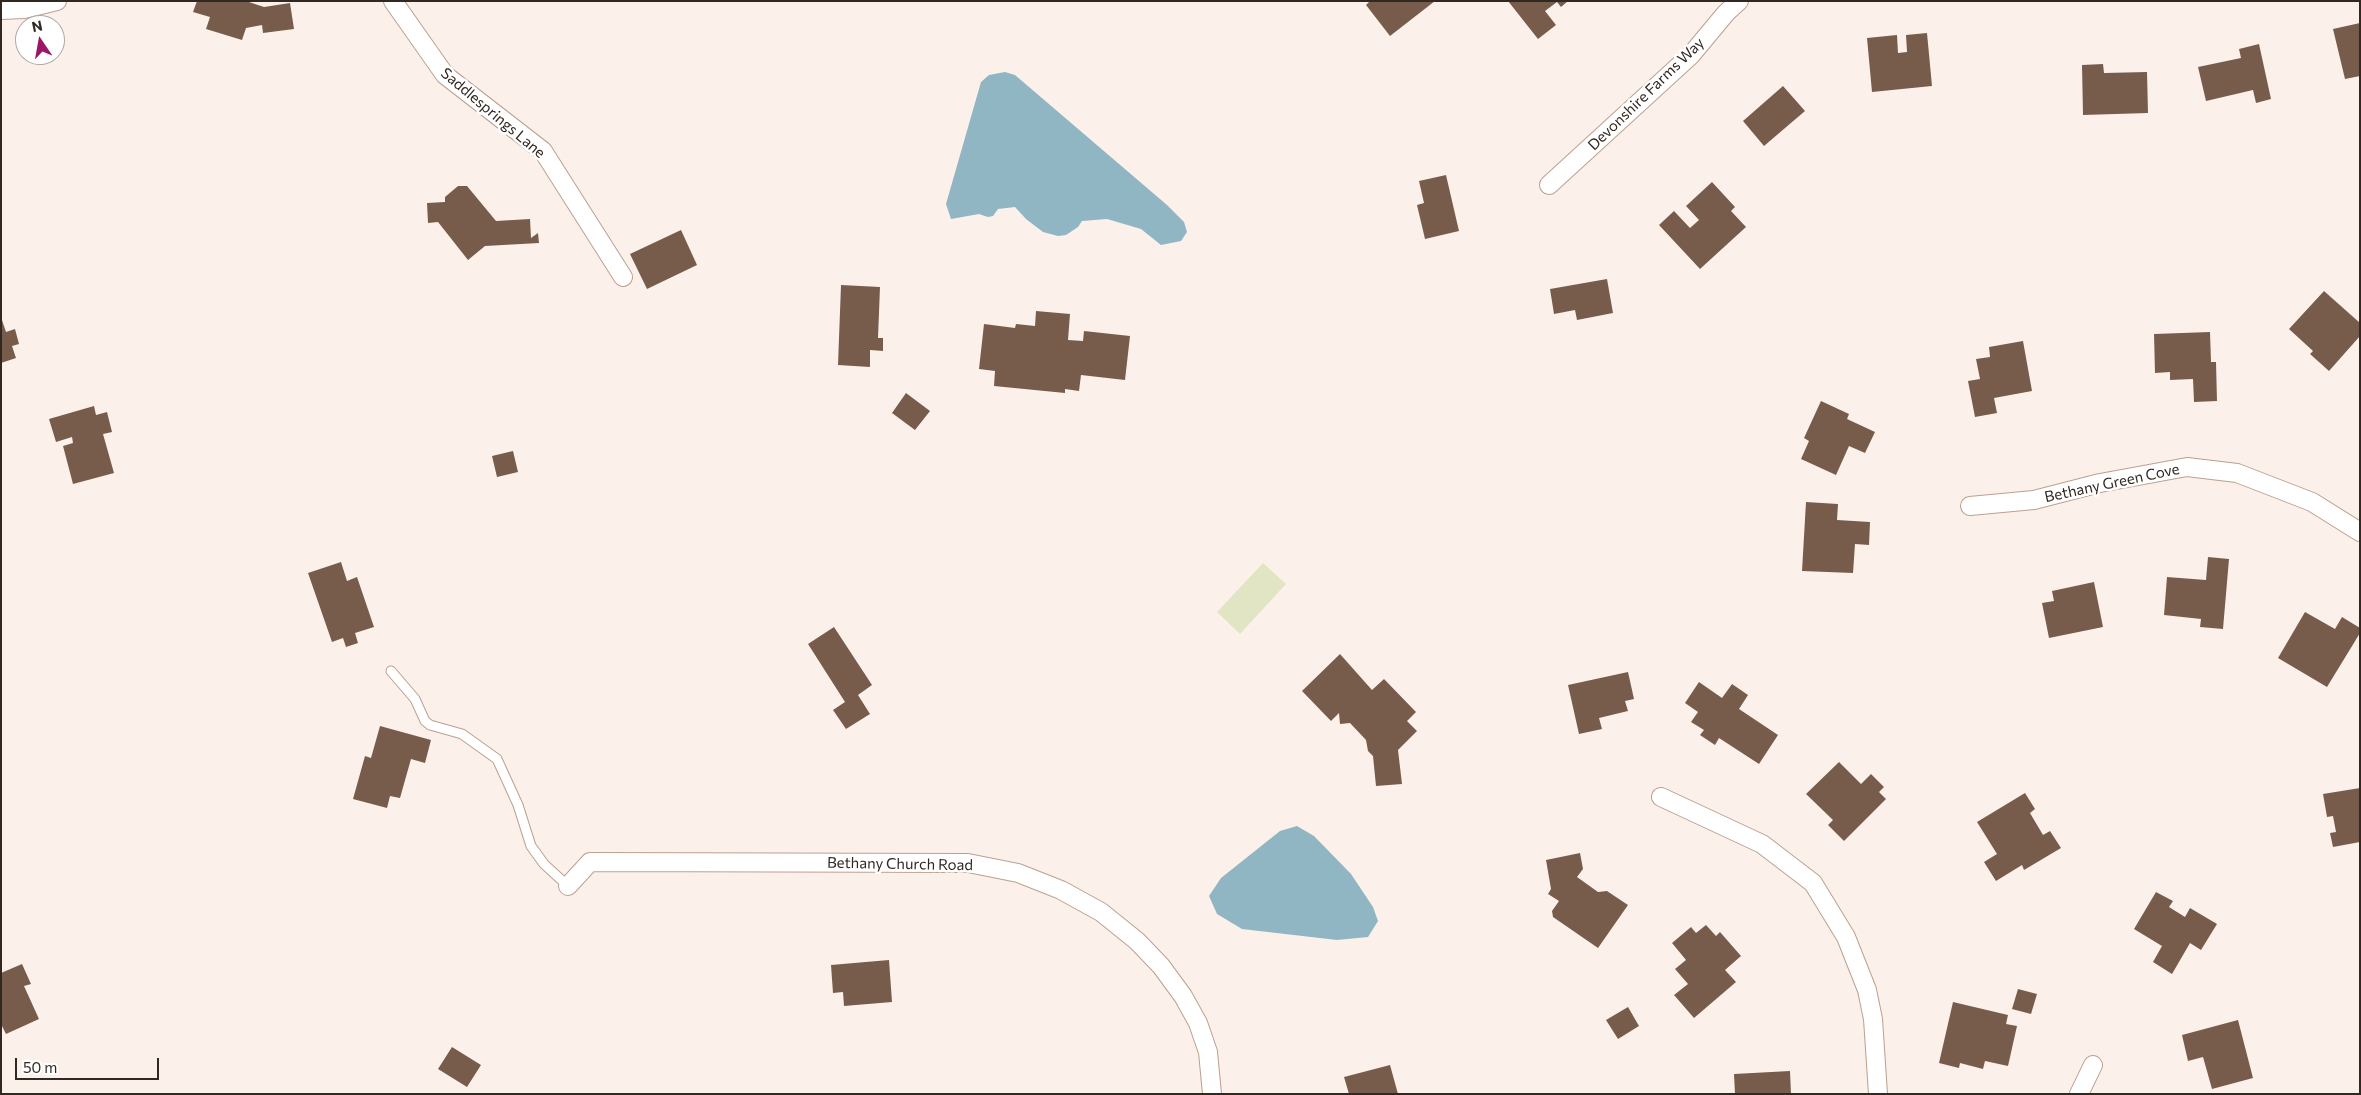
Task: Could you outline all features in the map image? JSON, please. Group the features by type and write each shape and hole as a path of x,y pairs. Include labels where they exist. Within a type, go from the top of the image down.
{"street":[{"path":"1,10 24,9 56,1"},
{"name":"Saddlesprings Lane","path":"393,1 444,76 543,151 623,277"},
{"name":"Devonshire Farms Way","path":"1549,185 1690,55 1726,12 1739,1"},
{"name":"Bethany Green Cove","path":"1970,506 2034,500 2100,483 2187,467 2237,474 2312,502 2360,532"},
{"path":"1661,797 1762,844 1813,883 1846,937 1866,990 1873,1019 1878,1094"},
{"name":"Bethany Church Road","path":"568,886 590,862 968,864 1018,873 1061,890 1101,912 1137,941 1162,966 1184,996 1198,1023 1208,1052 1212,1094"},
{"path":"2079,1094 2093,1065"}],"lane":[{"path":"391,671 415,699 425,720 430,725 462,734 498,759 518,805 531,846 544,864 568,886"}],"green space":[{"path":"1263,563 1286,584 1240,634 1217,612"}],"water":[{"path":"1005,72 1015,75 1167,205 1184,222 1187,232 1181,241 1161,245 1141,229 1107,219 1082,221 1078,227 1066,235 1058,236 1043,232 1026,219 1015,207 998,209 993,216 988,217 979,214 951,219 946,204 981,82 989,75"},
{"path":"1297,826 1314,836 1351,874 1373,907 1378,921 1368,937 1337,940 1242,929 1217,914 1209,896 1221,878 1280,831"}],"building":[{"path":"197,1 246,1 264,7 290,3 294,29 263,33 262,25 246,28 242,40 206,29 210,17 193,12"},
{"path":"1370,1 1435,1 1390,36 1366,5"},
{"path":"1508,1 1568,1 1561,7 1557,2 1545,11 1556,25 1538,39"},
{"path":"2360,23 2360,76 2345,79 2333,29"},
{"path":"1927,33 1932,86 1872,92 1867,38 1897,35 1898,53 1907,52 1906,35"},
{"path":"2259,44 2271,99 2256,103 2253,90 2206,101 2198,67 2241,58 2239,49"},
{"path":"2103,64 2104,73 2147,72 2148,113 2083,115 2082,65"},
{"path":"1783,86 1805,111 1764,146 1743,121"},
{"path":"1446,175 1459,231 1425,239 1417,205 1424,203 1419,181"},
{"path":"1712,182 1735,207 1731,211 1746,227 1700,269 1659,225 1674,211 1690,228 1699,220 1686,206"},
{"path":"458,186 467,186 496,221 530,219 531,238 538,233 539,243 485,246 468,260 438,222 428,223 427,203 445,202 445,197"},
{"path":"681,230 697,265 647,289 630,254"},
{"path":"1607,279 1613,313 1577,320 1575,310 1554,314 1550,289"},
{"path":"841,285 880,287 878,338 883,338 883,351 870,350 870,367 838,365"},
{"path":"2324,291 2360,323 2360,336 2329,371 2310,354 2313,351 2289,329"},
{"path":"1036,311 1070,314 1068,340 1083,341 1084,331 1130,336 1125,380 1081,375 1079,391 1065,389 1065,393 994,386 995,371 979,369 984,324 1015,328 1016,324 1035,326"},
{"path":"1,317 6,332 15,329 19,344 12,346 16,358 1,363"},
{"path":"2210,332 2211,362 2216,362 2217,401 2194,402 2193,379 2170,380 2170,372 2155,373 2154,334"},
{"path":"2023,341 2032,391 1994,398 1997,413 1975,417 1968,381 1980,379 1976,359 1990,357 1989,347"},
{"path":"906,393 930,411 915,430 892,413"},
{"path":"1821,401 1849,414 1847,419 1875,432 1865,453 1849,446 1836,475 1801,459 1809,441 1804,438"},
{"path":"94,406 96,415 107,412 112,432 103,434 114,473 73,484 63,446 73,443 72,437 56,442 49,419"},
{"path":"513,451 518,472 497,477 492,456"},
{"path":"1806,502 1838,504 1837,520 1870,522 1869,545 1855,544 1853,573 1802,571"},
{"path":"2208,557 2229,559 2223,629 2200,627 2201,619 2164,615 2167,577 2206,580"},
{"path":"341,562 347,581 357,577 374,627 355,633 358,643 346,647 343,638 332,642 308,573"},
{"path":"2094,582 2103,627 2049,638 2042,603 2054,601 2052,591"},
{"path":"2305,612 2335,629 2342,617 2360,628 2360,633 2327,687 2278,658"},
{"path":"834,627 872,685 858,695 870,714 846,729 833,710 845,702 808,644"},
{"path":"1340,654 1372,690 1384,679 1416,712 1407,721 1417,731 1398,750 1402,784 1376,786 1373,756 1368,751 1366,740 1350,723 1340,724 1339,713 1331,721 1302,691"},
{"path":"1628,672 1634,699 1625,701 1628,711 1599,718 1602,729 1579,734 1568,685"},
{"path":"1699,682 1722,698 1732,684 1748,695 1739,709 1778,735 1759,764 1719,738 1715,745 1700,735 1704,730 1691,722 1698,712 1685,703"},
{"path":"380,726 431,740 425,763 411,759 400,798 390,796 387,808 353,799 365,756 371,758"},
{"path":"1839,762 1861,784 1871,774 1884,787 1879,792 1886,799 1844,841 1828,825 1833,820 1806,794"},
{"path":"2360,788 2360,842 2333,847 2330,833 2336,832 2333,816 2327,817 2323,794"},
{"path":"2025,793 2035,809 2030,813 2043,835 2050,831 2061,848 2024,870 2022,865 1996,881 1984,862 1997,854 1977,822"},
{"path":"1580,853 1583,869 1577,877 1598,892 1607,891 1628,905 1598,948 1553,917 1552,911 1559,901 1548,894 1551,889 1546,860"},
{"path":"2156,892 2173,901 2169,907 2185,917 2190,908 2217,924 2201,950 2190,943 2172,974 2153,962 2162,946 2134,929"},
{"path":"1706,925 1716,936 1720,932 1741,956 1725,970 1736,982 1694,1018 1674,995 1688,984 1675,969 1686,960 1672,943 1691,927 1696,933"},
{"path":"889,960 892,1002 844,1006 843,992 833,993 831,965"},
{"path":"22,964 31,984 24,986 39,1019 6,1034 1,1024 1,973"},
{"path":"2018,989 2037,994 2031,1014 2012,1009"},
{"path":"1953,1002 2008,1015 2006,1024 2017,1026 2008,1066 1985,1061 1983,1069 1960,1063 1959,1068 1939,1063"},
{"path":"1628,1007 1639,1026 1618,1039 1606,1020"},
{"path":"2238,1020 2253,1078 2212,1089 2203,1057 2188,1061 2182,1035"},
{"path":"452,1047 481,1065 467,1087 438,1069"},
{"path":"1390,1065 1398,1094 1349,1094 1344,1077"},
{"path":"1790,1071 1791,1094 1735,1094 1734,1074"}]}
